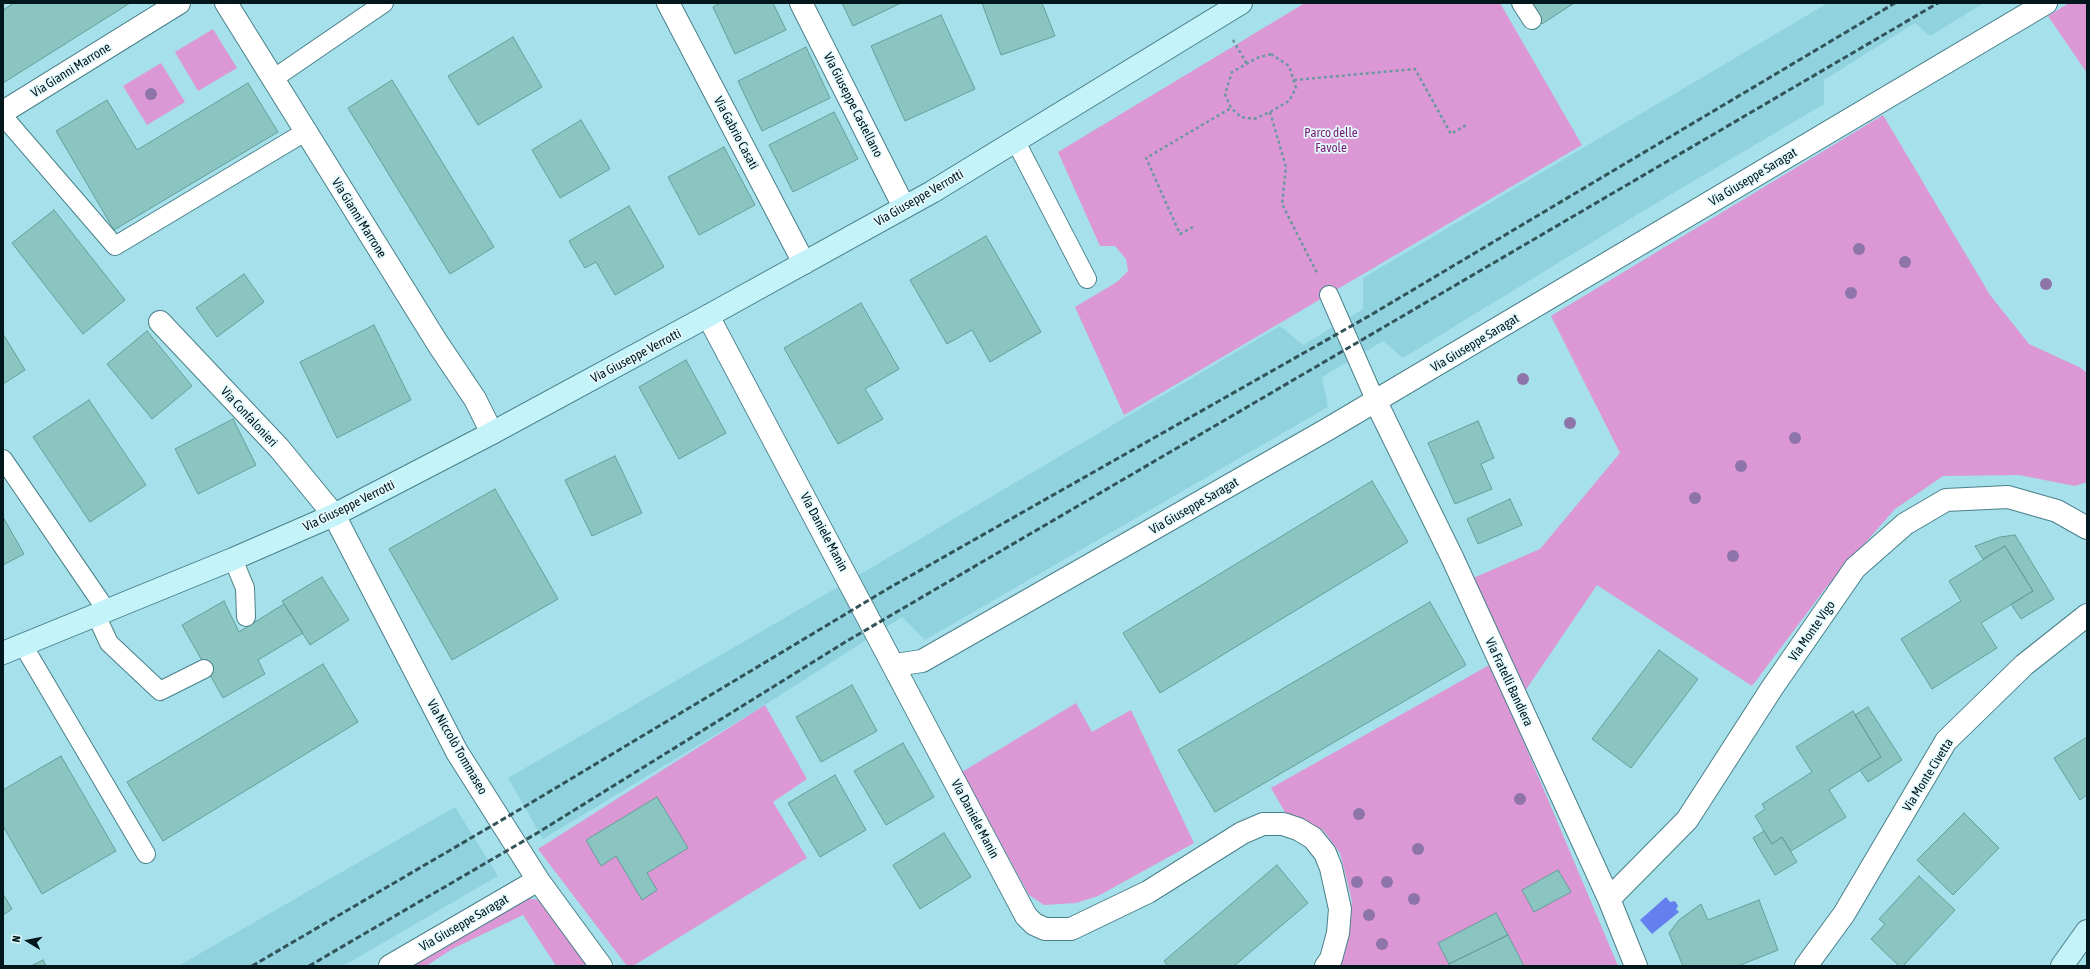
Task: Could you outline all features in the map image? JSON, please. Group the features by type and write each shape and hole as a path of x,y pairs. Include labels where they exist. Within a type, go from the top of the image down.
{"street":[{"name":"Via Gianni Marrone","path":"3,112 179,3"},
{"name":"Via Gianni Marrone","path":"226,3 438,344 475,399 492,433"},
{"name":"Via Gabrio Casati","path":"668,3 804,263"},
{"name":"Via Giuseppe Castellano","path":"802,3 904,207"},
{"name":"Via Giuseppe Verrotti","path":"13,649 233,559 334,515 492,433 708,316 904,207 1016,142 1240,3"},
{"name":"Via Giuseppe Saragat","path":"895,665 922,662 1376,402 2046,3"},
{"name":"Via Daniele Manin","path":"708,316 895,665 1026,916 1034,924 1046,929 1071,929 1148,892 1242,833 1263,824 1283,824 1298,829 1313,838 1325,853 1332,868 1340,909 1338,933 1331,959 1326,966"},
{"name":"Via Confalonieri","path":"160,322 279,448 334,515"},
{"name":"Via Fratelli Bandiera","path":"1376,402 1452,558 1609,899 1636,966"},
{"name":"Via Monte Vigo","path":"1609,899 1687,820 1772,688 1854,568 1905,524 1946,500 2008,497 2057,511 2087,528"},
{"name":"Via Niccolò Tommaseo","path":"334,515 457,752 538,880 601,966"},
{"name":"Via Monte Civetta","path":"1806,966 1844,914 1946,741 2024,665 2087,615"},
{"name":"Via Giuseppe Saragat","path":"390,966 538,880"},
{"path":"2062,966 2087,931"}],"lane":[{"path":"273,80 384,3"},
{"path":"1521,3 1532,20"},
{"path":"3,116 115,246 305,132"},
{"path":"1016,142 1087,279"},
{"path":"1329,295 1376,402"},
{"path":"3,459 101,613 109,643 160,691 204,669"},
{"path":"233,559 245,588 246,617"},
{"path":"13,649 146,854"}],"path":[{"path":"1271,54 1289,66 1294,80 1296,88 1289,101 1254,119 1241,117 1231,108 1225,94 1232,72 1257,58 1271,54"},
{"path":"1294,80 1415,69 1451,134 1468,124"},
{"path":"1193,227 1180,234 1146,158 1231,108"},
{"path":"1270,112 1286,167 1282,204 1329,295"}],"shaded area":[{"path":"1828,3 1984,3 1930,36 1915,23 1824,80 1824,104 1643,211 1403,358 1383,341 1322,377 1328,407 925,640 902,617 765,705 543,839 508,778 864,572 1280,326 1303,345 1363,309 1363,278"},
{"path":"455,807 498,876 343,966 178,966"}],"green space":[{"name":"Parco delle Favole","path":"1305,3 1500,3 1582,145 1124,415 1075,307 1117,282 1128,271 1126,259 1115,246 1100,246 1058,152"},
{"path":"2069,3 2087,3 2087,73 2048,16"},
{"path":"213,29 237,68 198,91 175,52"},
{"path":"161,63 185,102 147,125 123,86"},
{"path":"1883,115 1990,295 2029,344 2081,368 2087,373 2087,482 2075,486 2019,475 1943,476 1895,509 1825,589 1752,686 1597,585 1525,691 1471,579 1540,549 1620,453 1551,316"},
{"path":"1491,664 1618,966 1335,966 1344,950 1352,901 1340,853 1323,830 1286,814 1271,788"},
{"path":"1076,703 1092,732 1131,710 1194,843 1098,896 1076,903 1044,905 1029,895 962,772"},
{"path":"765,705 807,779 773,802 807,858 633,966 627,966 538,849"},
{"path":"520,897 545,901 593,966 556,966 523,915 454,948 426,966 401,966"}],"water":[{"path":"1666,897 1670,902 1675,901 1678,906 1676,909 1679,912 1652,934 1640,920"}],"building":[{"path":"14,3 130,3 3,83 3,10"},
{"path":"720,3 773,3 786,30 735,54 713,7"},
{"path":"842,3 901,3 853,26"},
{"path":"982,3 1042,3 1055,36 1001,55"},
{"path":"1529,3 1574,3 1542,24"},
{"path":"941,15 975,89 905,121 871,46"},
{"path":"513,37 542,87 478,125 448,76"},
{"path":"806,47 830,98 762,131 738,81"},
{"path":"392,80 494,247 450,274 348,108"},
{"path":"248,83 278,132 114,230 56,131 107,100 137,150"},
{"path":"834,112 858,159 793,192 769,145"},
{"path":"581,120 610,169 560,198 532,150"},
{"path":"724,147 755,205 699,235 668,177"},
{"path":"629,206 664,267 615,295 596,262 585,268 569,241"},
{"path":"54,210 125,300 83,334 12,243"},
{"path":"986,236 1041,332 990,362 972,330 947,344 910,280"},
{"path":"244,274 264,302 217,337 196,308"},
{"path":"861,303 899,369 865,389 883,419 838,444 784,348"},
{"path":"374,325 411,400 337,438 300,362"},
{"path":"147,331 192,386 152,419 107,364"},
{"path":"3,334 25,370 3,384"},
{"path":"686,360 726,433 679,459 639,387"},
{"path":"89,400 146,485 90,522 33,437"},
{"path":"233,419 256,465 198,494 175,449"},
{"path":"1478,421 1494,458 1481,464 1492,489 1455,504 1428,443"},
{"path":"615,456 642,513 592,536 565,480"},
{"path":"1372,481 1408,542 1160,693 1123,633"},
{"path":"495,489 558,599 452,660 389,549"},
{"path":"1510,499 1522,525 1478,544 1467,519"},
{"path":"3,517 24,554 3,565"},
{"path":"2015,535 2054,599 2021,619 2011,604 2033,591 2005,546 1983,559 1975,546 2000,537"},
{"path":"2005,546 2033,591 1981,623 1997,648 1932,689 1901,639 1961,601 1949,581"},
{"path":"322,577 349,620 310,645 282,601"},
{"path":"224,601 239,632 284,604 303,633 258,660 265,674 223,698 182,625"},
{"path":"1430,602 1466,665 1215,812 1178,750"},
{"path":"1659,650 1698,679 1631,768 1592,739"},
{"path":"323,664 358,722 163,841 127,782"},
{"path":"852,685 877,731 821,762 796,717"},
{"path":"1868,707 1902,760 1868,782 1860,770 1881,757 1855,715"},
{"path":"1853,711 1881,757 1829,790 1846,817 1791,851 1782,837 1772,844 1755,816 1765,809 1762,804 1812,772 1796,747"},
{"path":"2087,737 2087,795 2080,800 2054,758"},
{"path":"903,743 934,797 886,825 854,771"},
{"path":"61,756 116,851 42,894 3,826 3,790"},
{"path":"835,775 866,830 820,857 788,803"},
{"path":"657,797 688,848 647,873 657,890 642,900 616,856 601,866 586,840"},
{"path":"1964,813 1999,848 1953,895 1917,860"},
{"path":"1764,831 1772,844 1782,837 1797,862 1775,875 1753,838"},
{"path":"944,833 971,877 920,909 893,865"},
{"path":"1277,865 1308,903 1234,966 1168,966 1164,961"},
{"path":"1558,870 1571,892 1534,912 1522,890"},
{"path":"1919,876 1955,910 1903,966 1899,966 1871,939 1885,924 1879,919"},
{"path":"3,894 12,909 3,915"},
{"path":"1759,900 1778,950 1738,966 1683,966 1669,933 1679,920 1701,904 1708,920"},
{"path":"1496,913 1508,935 1449,964 1438,943"},
{"path":"1508,935 1524,966 1449,966 1449,964"},
{"path":"43,960 46,966 31,966"}],"railway":[{"path":"252,966 524,807 889,588 1369,316 1895,3"},
{"path":"309,966 539,832 847,641 1938,3"}]}
